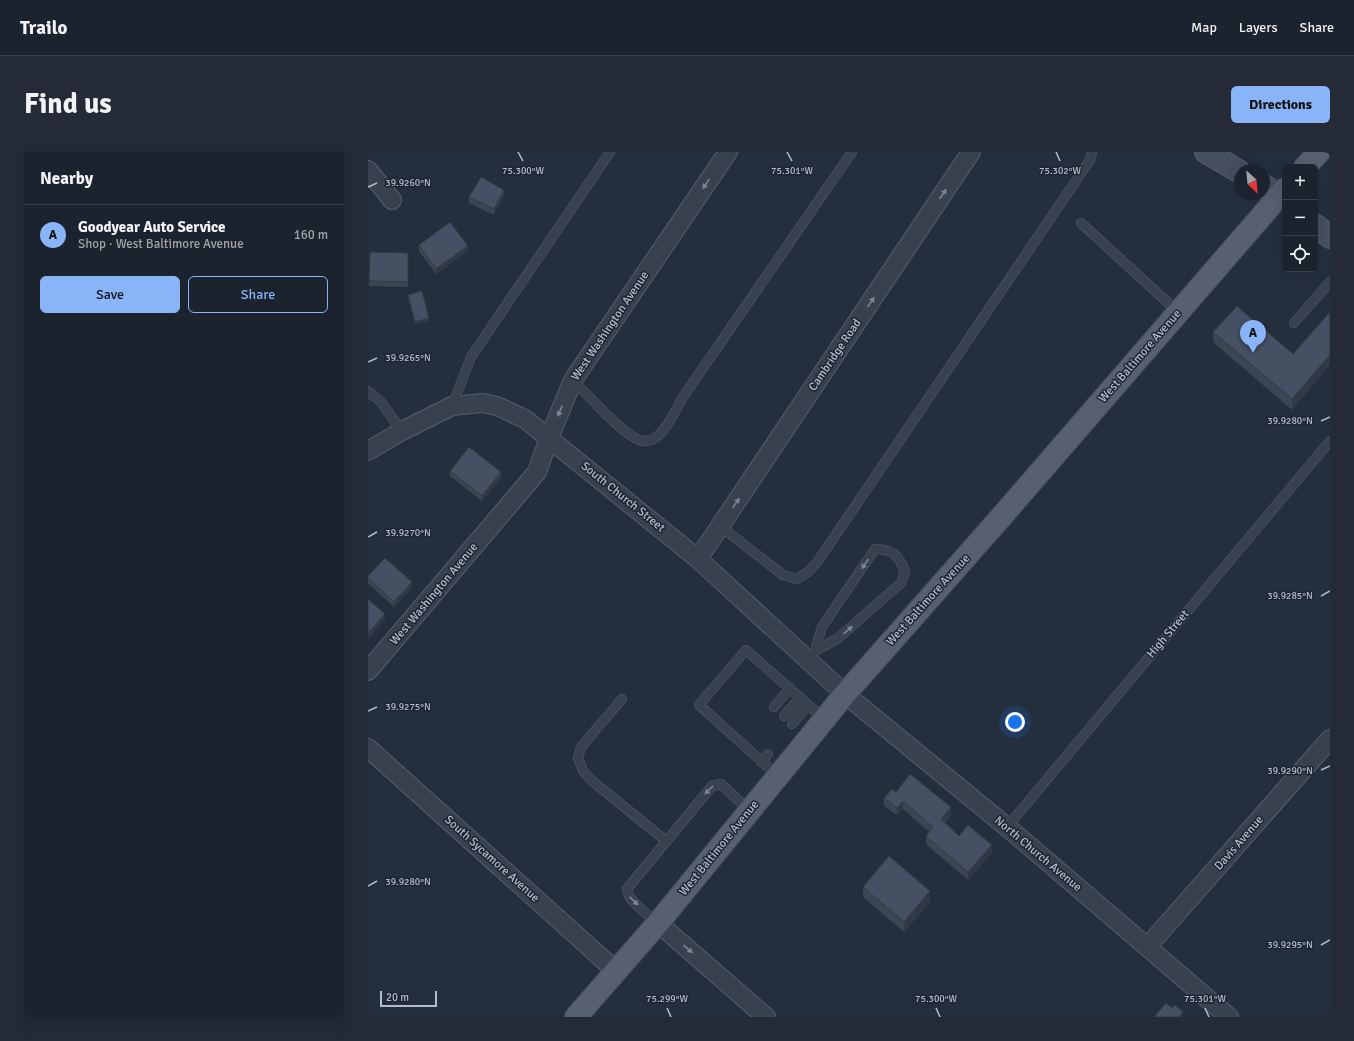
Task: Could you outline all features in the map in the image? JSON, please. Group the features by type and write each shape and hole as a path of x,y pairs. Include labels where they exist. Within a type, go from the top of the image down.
{"main road":[{"path":"1206,152 1234,168"},
{"path":"1308,164 1319,152"},
{"name":"West Baltimore Avenue","path":"576,1017 658,923 844,694 1002,516 1178,312 1278,192"},
{"path":"1318,228 1330,238"}],"street":[{"name":"West Washington Avenue","path":"368,672 537,472 549,438 573,380 728,152"},
{"name":"Cambridge Road","path":"698,559 972,152"},
{"path":"368,170 392,200"},
{"name":"South Church Street","path":"368,451 402,431 452,406 483,403 497,406 525,419 698,559 812,656 844,694"},
{"name":"North Church Avenue","path":"844,694 1007,827 1148,946 1229,1017"},
{"name":"Davis Avenue","path":"1148,946 1330,739"},
{"name":"South Sycamore Avenue","path":"368,748 616,971"},
{"path":"658,923 766,1017"}],"lane":[{"path":"452,406 471,357 610,152"},
{"path":"573,380 612,420 634,437 643,441 652,440 659,435 683,397 852,152"},
{"path":"720,526 783,575 797,579 808,572 818,561 1090,160 1092,152"},
{"path":"1081,223 1178,312"},
{"path":"1294,323 1330,282"},
{"path":"368,391 381,402 402,431"},
{"name":"High Street","path":"1007,827 1330,441"},
{"path":"875,549 888,549 900,559 905,571 901,583 837,639 812,656 822,628 875,549"},
{"path":"778,776 761,762 756,751 700,705 704,699 746,650 824,719"},
{"path":"774,707 790,688"},
{"path":"784,716 800,697"},
{"path":"622,699 580,747 578,758 583,771 591,780 666,841"},
{"path":"792,724 808,705"},
{"path":"761,762 768,754"},
{"path":"658,923 630,899 627,894 627,888 712,786 722,784 750,811"}],"building":[{"path":"481,177 504,190 494,209 469,197"},
{"path":"450,222 468,246 436,269 419,245"},
{"path":"370,252 408,253 408,282 369,281"},
{"path":"422,291 429,318 415,322 408,295"},
{"path":"1237,306 1293,354 1330,312 1330,355 1292,399 1213,332"},
{"path":"469,447 501,472 482,496 450,471"},
{"path":"385,558 412,582 394,602 368,578 368,576"},
{"path":"368,599 385,614 368,634"},
{"path":"910,774 951,807 941,819 959,836 968,825 992,845 968,872 926,836 933,827 903,801 897,808 884,798 892,789 896,792"},
{"path":"889,856 930,891 904,922 863,887"},
{"path":"1166,1003 1172,1008 1175,1005 1183,1012 1180,1016 1182,1017 1154,1017"}],"place":[{"name":"Goodyear Auto Service","path":"1253,353"}]}
